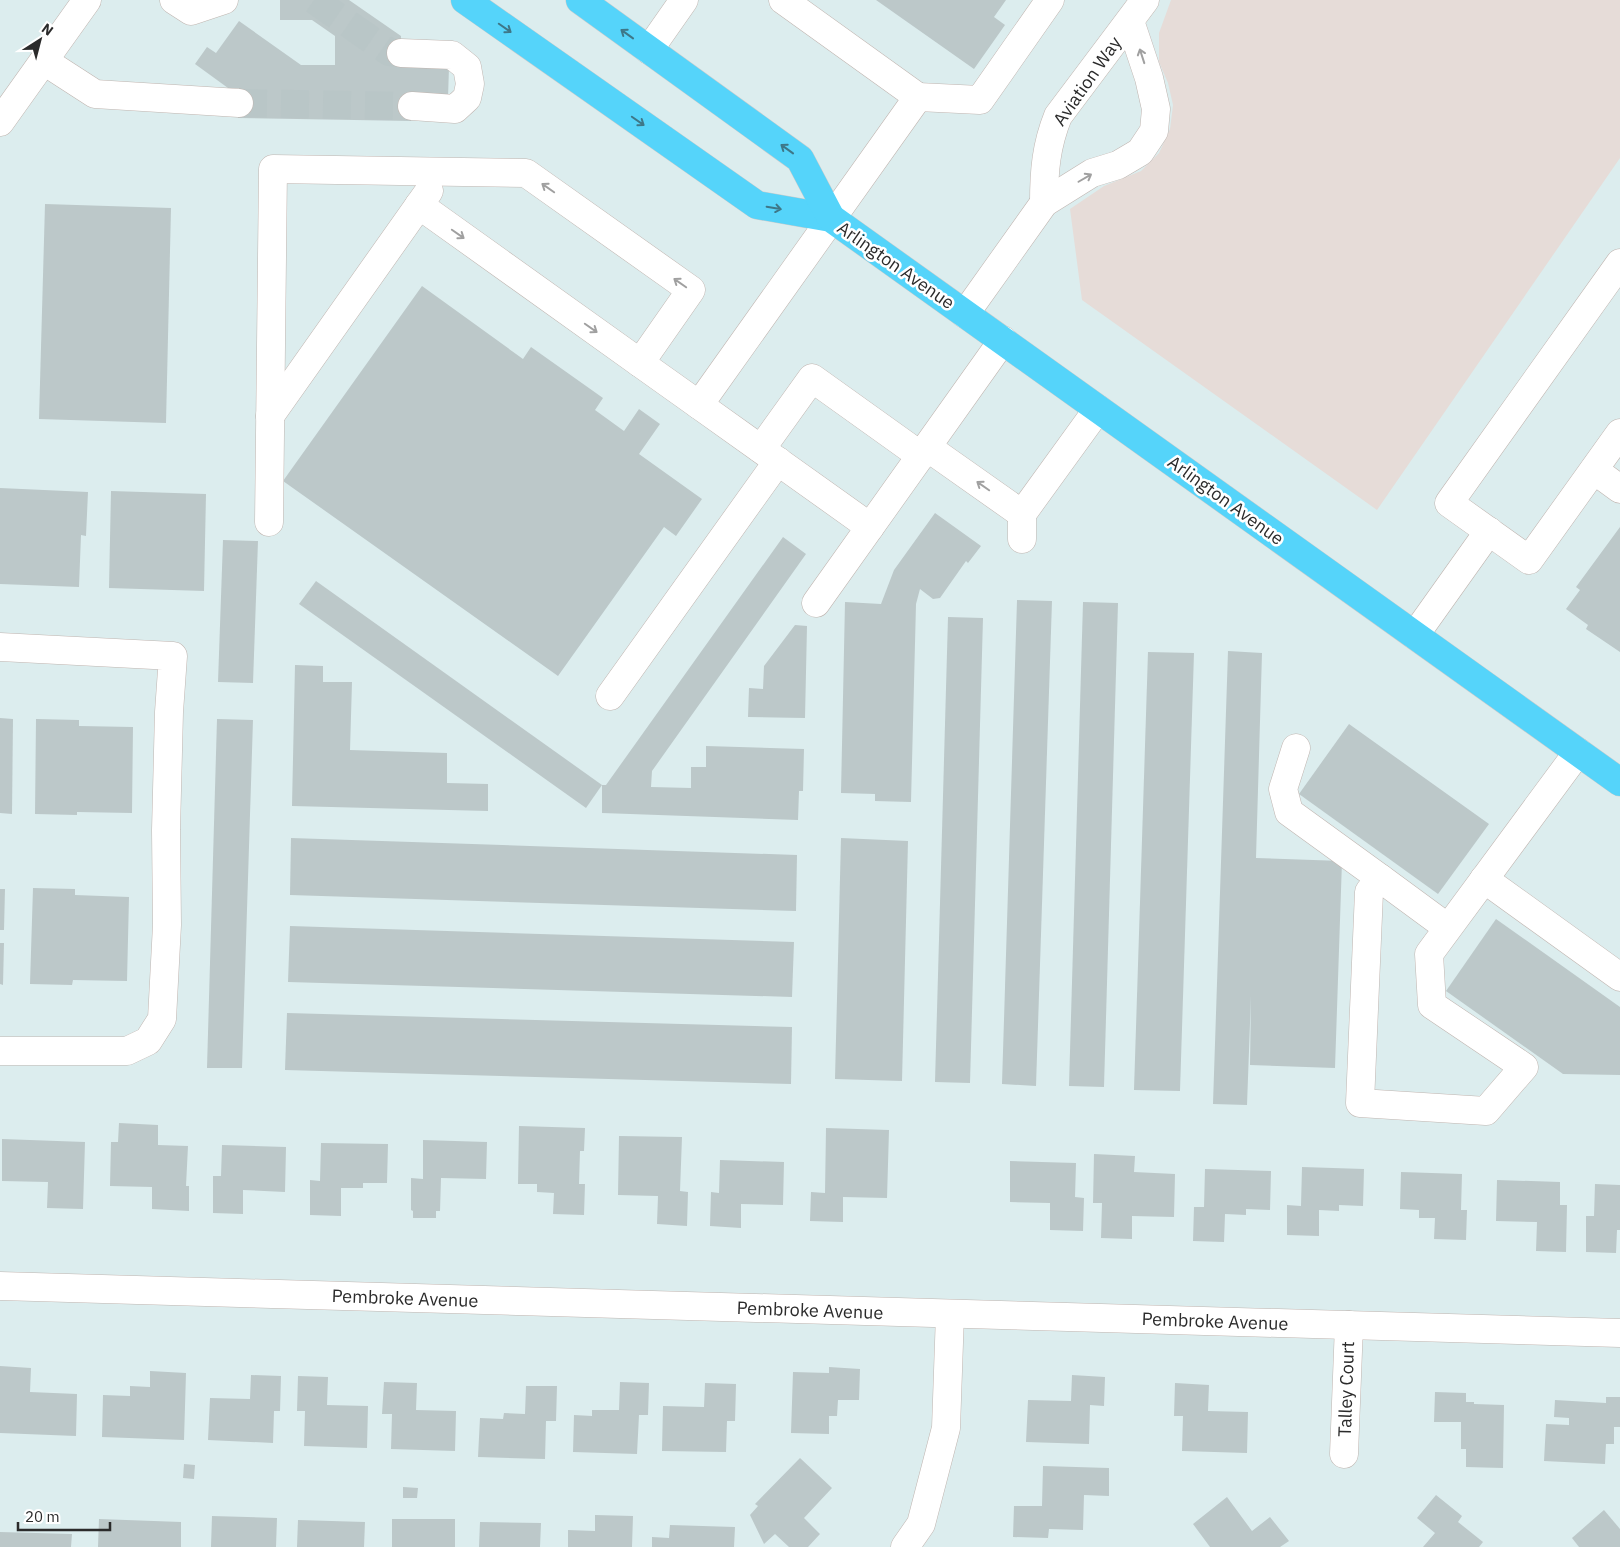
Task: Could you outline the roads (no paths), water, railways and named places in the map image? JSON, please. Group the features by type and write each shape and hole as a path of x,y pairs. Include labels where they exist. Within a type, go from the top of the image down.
{"main road":[{"name":"Arlington Avenue","path":"465,0 758,205 832,218 1620,782"},
{"name":"Arlington Avenue","path":"594,4 649,50 800,158 832,218"}],"street":[{"path":"0,122 86,0"},
{"path":"174,0 191,11 224,0"},
{"path":"649,50 684,0"},
{"path":"783,0 918,97 980,100 1050,0"},
{"name":"Aviation Way","path":"1044,203 1044,169 1049,137 1058,116 1138,10"},
{"name":"Aviation Way","path":"965,314 1044,203 1092,174 1118,165 1140,152 1154,130 1156,109 1138,10"},
{"path":"401,53 452,55 467,67 470,84 467,98 455,109 412,106"},
{"path":"44,61 95,94 239,103"},
{"path":"699,404 918,97"},
{"path":"269,522 273,169 526,173 691,290 640,363"},
{"path":"270,416 443,172"},
{"path":"419,205 870,526"},
{"path":"1620,263 1449,503 1529,560 1620,434"},
{"path":"816,603 1003,340"},
{"path":"610,696 769,455 812,378 924,451 1022,527 1098,409"},
{"path":"1594,470 1620,489"},
{"path":"1415,635 1489,531"},
{"path":"0,648 173,656 169,712 166,830 167,925 162,1019 148,1041 127,1051 0,1051"},
{"path":"1296,748 1283,789 1289,812 1448,928"},
{"path":"1380,878 1369,892 1360,1103 1486,1111 1524,1067 1432,1006 1429,954 1578,752"},
{"path":"1484,879 1620,977"},
{"name":"Pembroke Avenue","path":"0,1286 1620,1333"},
{"path":"905,1547 921,1524 946,1428 950,1314"},
{"name":"Talley Court","path":"1344,1454 1349,1325"}],"tunnel":[{"path":"314,0 389,52 401,53"},
{"path":"239,103 412,106"}]}
